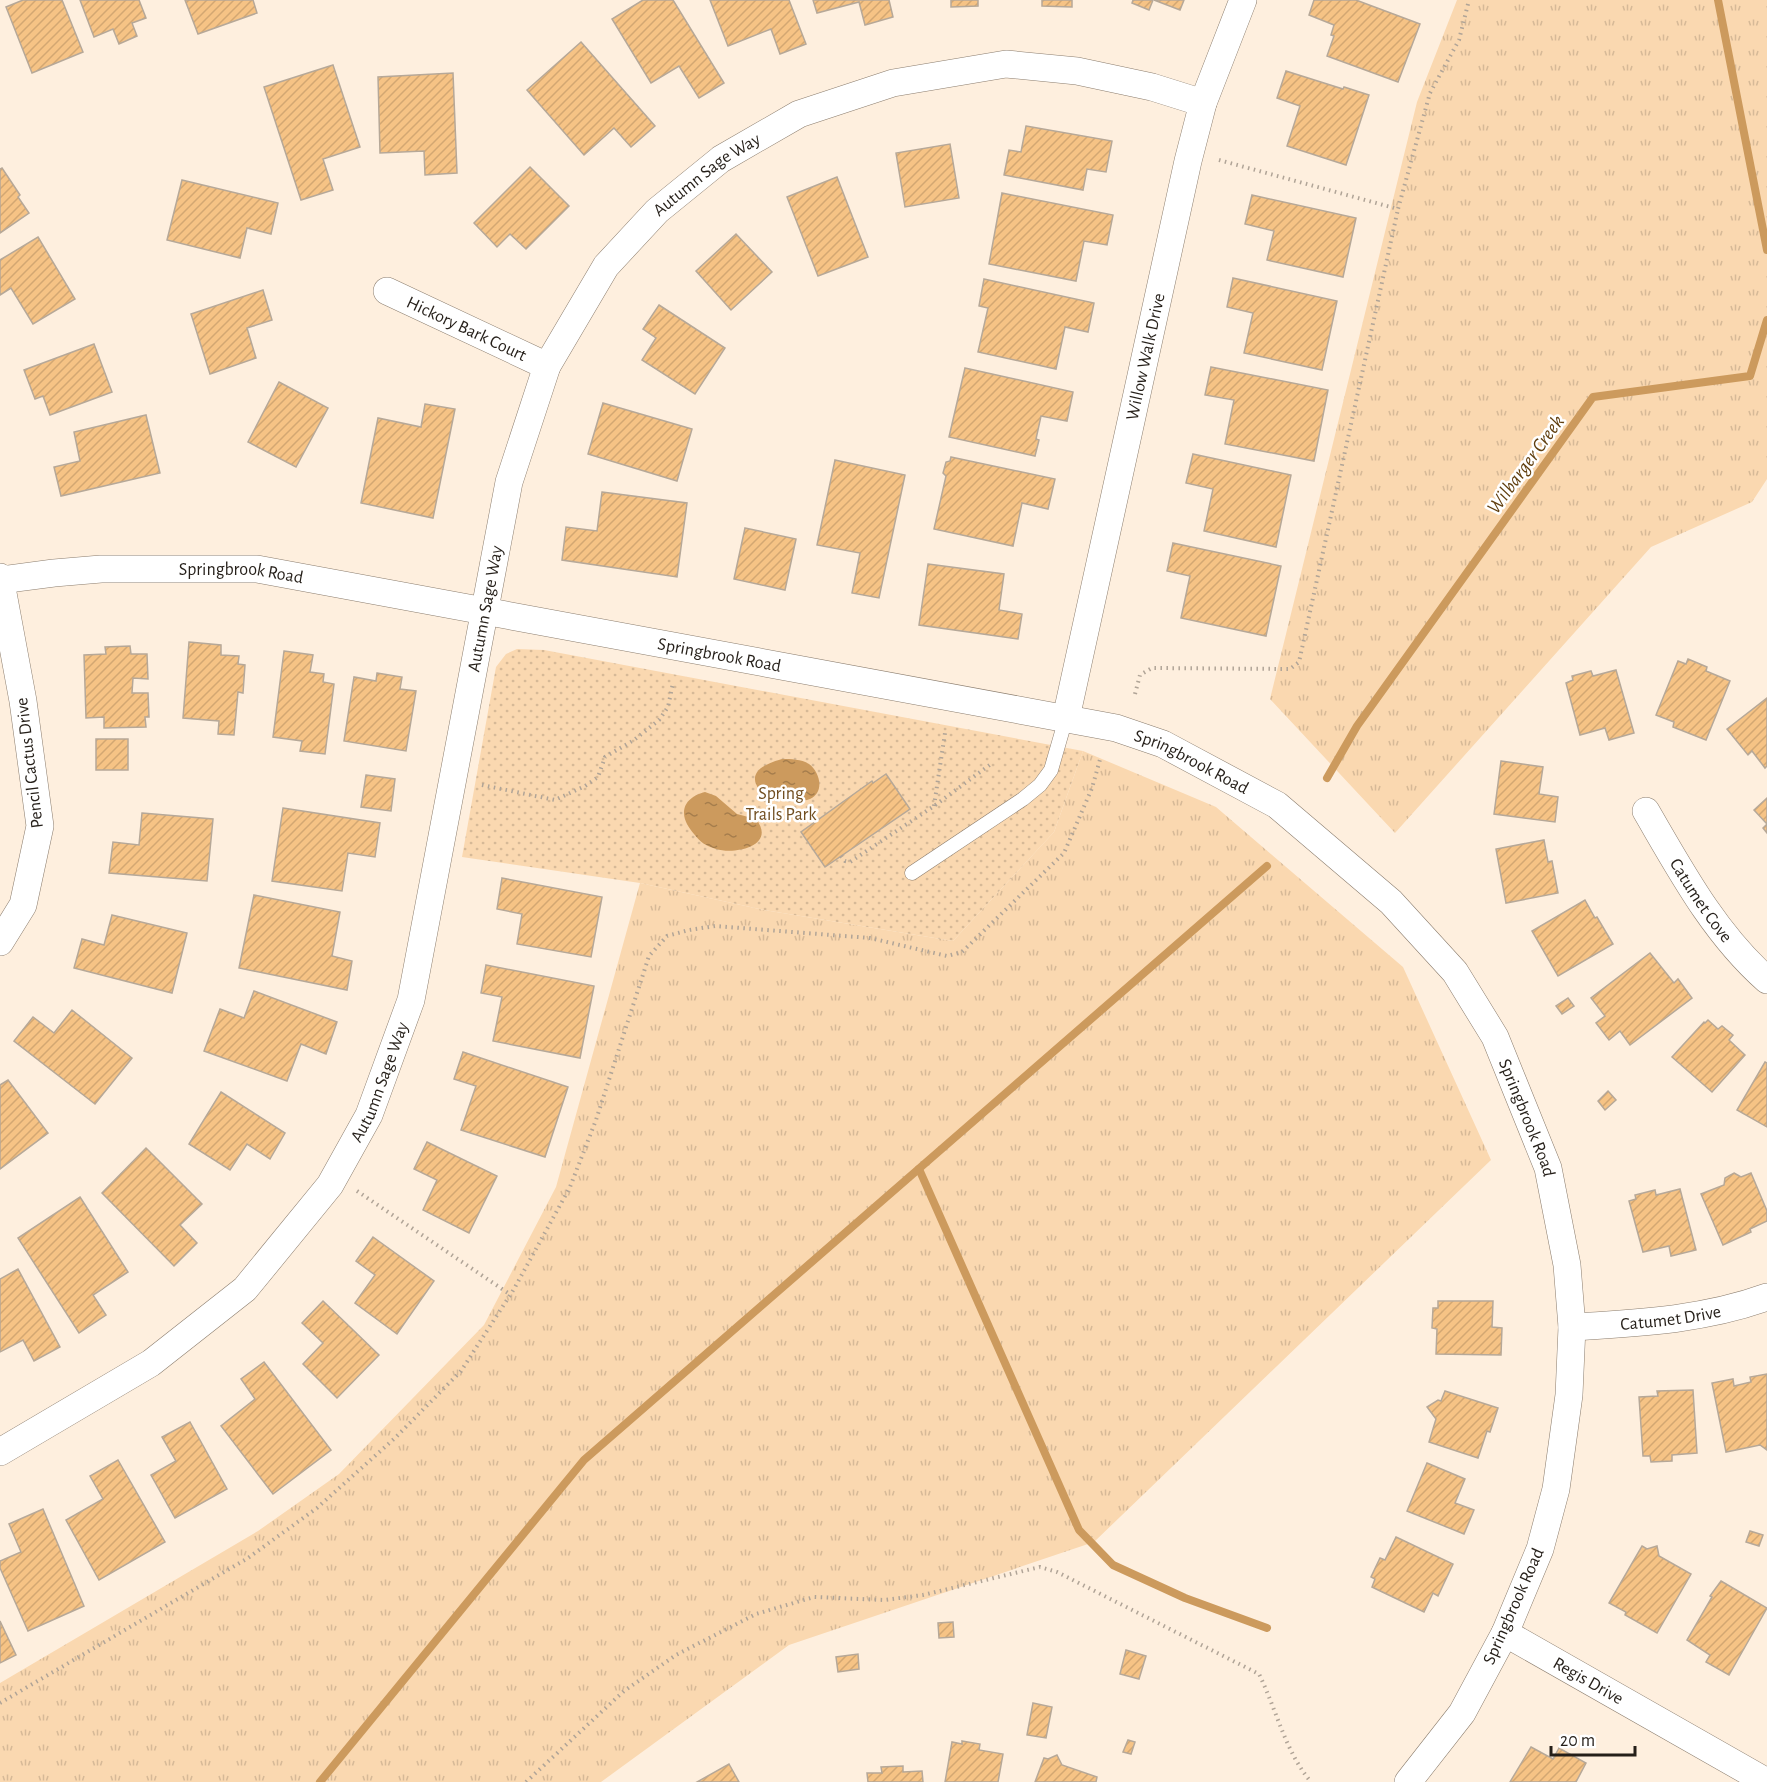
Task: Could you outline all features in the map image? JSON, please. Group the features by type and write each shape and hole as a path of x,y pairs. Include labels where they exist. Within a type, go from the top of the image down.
{"street":[{"name":"Willow Walk Drive","path":"1066,718 1188,161 1203,103 1243,0"},
{"name":"Autumn Sage Way","path":"0,1452 151,1363 245,1289 330,1185 369,1115 411,1000 509,482 547,366 606,266 657,211 721,159 799,114 893,83 1006,64 1077,70 1152,87 1203,103"},
{"name":"Hickory Bark Court","path":"387,291 547,366"},
{"name":"Springbrook Road","path":"0,579 101,569 257,568 1116,728 1163,744 1277,805 1391,902 1455,972 1494,1037 1548,1168 1566,1265 1572,1327 1569,1395 1556,1489 1539,1549 1505,1633 1462,1713 1408,1782"},
{"name":"Pencil Cactus Drive","path":"0,579 23,701 40,826 22,905 0,942"},
{"name":"Catumet Cove","path":"1646,811 1685,878 1716,925 1744,959 1767,980"},
{"name":"Catumet Drive","path":"1572,1327 1697,1316 1745,1305 1767,1297"},
{"name":"Regis Drive","path":"1505,1633 1767,1782"}],"lane":[{"path":"912,873 1023,799 1040,784 1051,770 1066,718"}],"path":[{"path":"1135,694 1140,675 1152,668 1290,669 1299,662 1398,209 1430,93 1459,40 1469,0"},
{"path":"1220,160 1398,209"},
{"path":"482,785 555,800 585,786 597,777 605,757 634,740 658,720 668,706 673,683"},
{"path":"934,806 945,733"},
{"path":"0,1703 248,1558 317,1508 396,1437 461,1371 511,1295 570,1187 596,1120 649,956 668,936 715,926 870,938 947,956 962,952 1064,853 1092,788 1101,756"},
{"path":"841,856 845,861 850,862 934,806 991,764"},
{"path":"357,1191 511,1295"},
{"path":"526,1782 624,1691 676,1654 756,1614 813,1597 884,1600 923,1595 1040,1567 1057,1572 1259,1674 1299,1768 1311,1782"}],"green space":[{"path":"1457,0 1767,0 1767,479 1752,502 1651,547 1395,833 1270,699 1417,102"},
{"name":"Spring Trails Park","path":"517,649 544,650 1083,751 1054,832 953,941 764,910 640,883 462,857 496,667 506,654"},
{"path":"1083,751 1216,807 1403,967 1491,1160 1094,1542 789,1645 601,1782 0,1782 0,1683 258,1531 339,1474 484,1325 556,1187 640,883 764,910 953,941 1054,832"}],"water":[{"path":"782,759 803,761 813,768 819,782 815,796 802,800 784,792 764,792 759,789 755,779 759,770 767,764"},
{"path":"705,792 716,796 737,814 756,819 761,828 758,842 733,851 716,849 703,843 686,822 684,809 690,799"}],"building":[{"path":"23,0 62,0 83,52 32,73 6,7"},
{"path":"80,0 139,0 146,18 132,23 137,36 119,44 113,29 94,37"},
{"path":"185,0 253,0 257,13 198,34"},
{"path":"643,0 673,0 724,83 699,98 679,66 651,83 612,19"},
{"path":"710,0 789,0 806,44 780,54 771,29 728,46"},
{"path":"813,0 889,0 893,17 865,25 859,2 817,13"},
{"path":"951,0 978,0 978,6 951,7"},
{"path":"1042,0 1072,0 1072,7 1042,6"},
{"path":"1133,0 1153,0 1149,10 1132,3"},
{"path":"1154,0 1184,0 1180,10"},
{"path":"1314,0 1356,0 1420,24 1398,82 1327,56 1334,36 1331,35 1334,25 1309,15"},
{"path":"581,42 655,126 631,147 614,128 584,155 527,90"},
{"path":"333,65 360,147 323,159 333,190 301,200 264,87"},
{"path":"1286,71 1369,95 1346,165 1287,146 1300,106 1277,98"},
{"path":"453,73 457,173 425,175 424,151 380,153 378,77"},
{"path":"1026,126 1112,141 1106,172 1087,169 1083,190 1004,175 1009,150 1021,152"},
{"path":"950,144 959,198 905,207 896,153"},
{"path":"530,167 569,206 526,249 510,234 497,247 474,223"},
{"path":"2,168 29,213 0,233 0,169"},
{"path":"837,177 868,257 818,276 787,197"},
{"path":"182,180 278,203 271,234 247,228 240,258 167,240"},
{"path":"1002,193 1113,215 1107,245 1084,241 1076,281 989,264"},
{"path":"1252,195 1356,218 1343,277 1267,260 1274,231 1245,224"},
{"path":"736,234 772,272 731,310 696,271"},
{"path":"38,237 75,299 33,324 11,288 0,295 0,260"},
{"path":"1233,278 1337,301 1322,370 1244,353 1253,313 1227,307"},
{"path":"984,279 1094,303 1088,332 1065,327 1056,369 978,352 988,308 979,306"},
{"path":"263,290 272,320 247,328 256,358 210,374 191,314"},
{"path":"659,305 725,348 695,394 642,360 656,338 643,329"},
{"path":"94,344 112,392 50,415 43,396 35,399 24,370"},
{"path":"1211,367 1328,390 1314,461 1225,444 1234,400 1205,395"},
{"path":"965,368 1073,392 1067,421 1041,416 1035,456 949,437"},
{"path":"279,382 328,408 296,467 248,442"},
{"path":"603,403 692,429 677,481 588,454"},
{"path":"425,404 455,409 433,518 361,503 378,418 421,427"},
{"path":"146,415 160,473 61,496 54,467 80,461 74,432"},
{"path":"1193,454 1291,475 1276,547 1204,531 1213,489 1186,483"},
{"path":"951,457 1055,479 1048,509 1022,503 1013,546 934,529 946,476 943,473 946,462 950,461"},
{"path":"835,460 905,475 879,598 852,593 860,553 817,545"},
{"path":"602,492 687,503 677,577 562,560 566,527 597,531"},
{"path":"745,528 796,539 785,590 734,579"},
{"path":"1173,543 1281,566 1266,636 1181,618 1190,576 1167,571"},
{"path":"928,564 1004,574 999,610 1022,614 1018,639 919,625"},
{"path":"189,642 221,645 221,655 239,656 238,664 245,665 243,693 238,692 234,735 218,734 219,721 183,718"},
{"path":"130,646 131,654 147,654 148,679 133,678 132,693 148,693 149,717 145,717 146,727 104,728 104,717 86,718 84,655 106,654 105,647"},
{"path":"284,651 313,655 310,672 324,674 323,682 334,684 325,754 300,751 302,741 273,737"},
{"path":"1688,659 1707,667 1706,671 1730,681 1706,740 1673,727 1674,722 1656,715 1678,661 1686,664"},
{"path":"1616,670 1634,733 1609,740 1605,728 1580,735 1566,683 1573,680 1572,676 1591,671 1593,676"},
{"path":"377,673 402,677 400,689 416,691 406,751 344,741 354,677 376,681"},
{"path":"1767,698 1767,766 1765,768 1752,751 1748,755 1727,729"},
{"path":"96,739 128,739 128,770 96,770"},
{"path":"1501,761 1543,767 1539,794 1558,797 1555,822 1494,814"},
{"path":"886,774 910,809 825,867 801,832 872,781 873,783"},
{"path":"366,775 395,779 391,811 361,807"},
{"path":"1767,798 1767,824 1754,810"},
{"path":"283,808 380,823 375,857 348,853 342,891 272,881"},
{"path":"142,813 213,819 207,881 109,873 113,842 139,845"},
{"path":"1544,840 1548,862 1552,861 1558,893 1506,903 1496,849"},
{"path":"502,878 602,897 591,957 517,944 522,914 497,909"},
{"path":"254,895 340,912 332,956 352,961 347,990 239,968"},
{"path":"1585,900 1613,944 1558,976 1532,931"},
{"path":"112,915 187,933 172,993 74,968 82,939 104,945"},
{"path":"1650,953 1674,983 1678,979 1692,998 1630,1045 1620,1031 1609,1040 1596,1023 1605,1016 1591,998"},
{"path":"486,965 594,986 580,1058 493,1041 502,997 481,993"},
{"path":"254,991 337,1022 326,1054 301,1044 287,1081 204,1051 220,1009 244,1018"},
{"path":"1568,998 1574,1006 1562,1014 1556,1006"},
{"path":"72,1010 132,1058 95,1104 14,1041 33,1017 54,1033"},
{"path":"1708,1020 1718,1029 1722,1026 1733,1035 1729,1040 1745,1055 1712,1092 1672,1057"},
{"path":"463,1052 568,1087 545,1157 461,1130 476,1086 454,1079"},
{"path":"1765,1062 1767,1063 1767,1127 1737,1110"},
{"path":"8,1080 48,1133 0,1169 0,1085"},
{"path":"1608,1091 1616,1100 1605,1110 1598,1101"},
{"path":"221,1092 285,1133 270,1159 247,1144 230,1170 189,1144"},
{"path":"427,1142 497,1176 469,1233 423,1210 437,1180 414,1169"},
{"path":"146,1148 202,1204 180,1225 197,1243 174,1266 102,1193"},
{"path":"1734,1173 1741,1177 1751,1173 1767,1211 1767,1221 1750,1229 1751,1232 1723,1245 1701,1194 1724,1185 1725,1178"},
{"path":"1680,1189 1696,1250 1671,1256 1669,1246 1643,1252 1629,1201 1636,1199 1635,1195 1655,1190 1656,1195"},
{"path":"80,1197 128,1272 93,1295 106,1315 79,1333 18,1238"},
{"path":"373,1237 434,1281 397,1334 355,1303 375,1275 356,1261"},
{"path":"18,1269 60,1347 34,1361 23,1340 0,1352 0,1279"},
{"path":"323,1301 379,1355 337,1398 303,1364 323,1343 302,1323"},
{"path":"1438,1301 1493,1301 1492,1327 1502,1328 1501,1355 1436,1354 1437,1329 1432,1328 1433,1308 1438,1308"},
{"path":"264,1362 331,1450 273,1494 221,1426 255,1399 241,1379"},
{"path":"1767,1374 1767,1450 1760,1445 1726,1452 1712,1383 1733,1379 1734,1386 1751,1382 1750,1377"},
{"path":"1693,1390 1697,1453 1672,1455 1672,1461 1651,1462 1650,1456 1643,1456 1639,1397 1658,1396 1657,1391"},
{"path":"1445,1391 1498,1408 1478,1458 1429,1442 1436,1419 1427,1407 1438,1400 1441,1401"},
{"path":"190,1422 227,1489 175,1518 151,1475 176,1461 162,1437"},
{"path":"118,1460 165,1542 99,1580 66,1520 103,1499 90,1476"},
{"path":"1427,1463 1465,1479 1455,1503 1474,1510 1464,1534 1407,1511"},
{"path":"43,1509 84,1606 28,1631 0,1568 0,1561 21,1552 9,1524"},
{"path":"1750,1531 1763,1535 1759,1546 1746,1542"},
{"path":"1396,1537 1453,1564 1438,1596 1433,1593 1424,1612 1372,1587 1375,1579 1371,1577 1380,1558 1385,1560"},
{"path":"1642,1546 1647,1549 1657,1546 1659,1556 1691,1574 1657,1633 1609,1603"},
{"path":"1721,1581 1767,1608 1729,1675 1706,1662 1710,1655 1687,1640 1712,1597 1710,1596"},
{"path":"0,1621 16,1655 0,1663"},
{"path":"953,1622 954,1637 939,1638 938,1623"},
{"path":"1126,1650 1146,1656 1139,1679 1120,1674"},
{"path":"858,1654 859,1669 838,1672 836,1657"},
{"path":"1033,1703 1052,1707 1046,1738 1027,1735"},
{"path":"1128,1740 1135,1742 1131,1754 1123,1752"},
{"path":"962,1741 980,1744 979,1750 1003,1754 998,1782 945,1782 952,1742 962,1744"},
{"path":"1531,1747 1553,1759 1559,1748 1586,1763 1576,1782 1510,1782"},
{"path":"1057,1755 1062,1765 1097,1777 1096,1782 1035,1782 1044,1758 1048,1759"},
{"path":"729,1764 739,1782 697,1782"},
{"path":"903,1766 903,1772 922,1771 923,1782 868,1782 867,1773 882,1773 881,1767"}],"waterway":[{"name":"Wilbarger Creek","path":"1718,0 1767,250"},
{"name":"Wilbarger Creek","path":"1327,778 1357,726 1593,397 1750,376 1767,320"},
{"path":"320,1782 584,1460 1267,866"},
{"path":"919,1169 1079,1530 1113,1565 1185,1598 1267,1628"}]}
